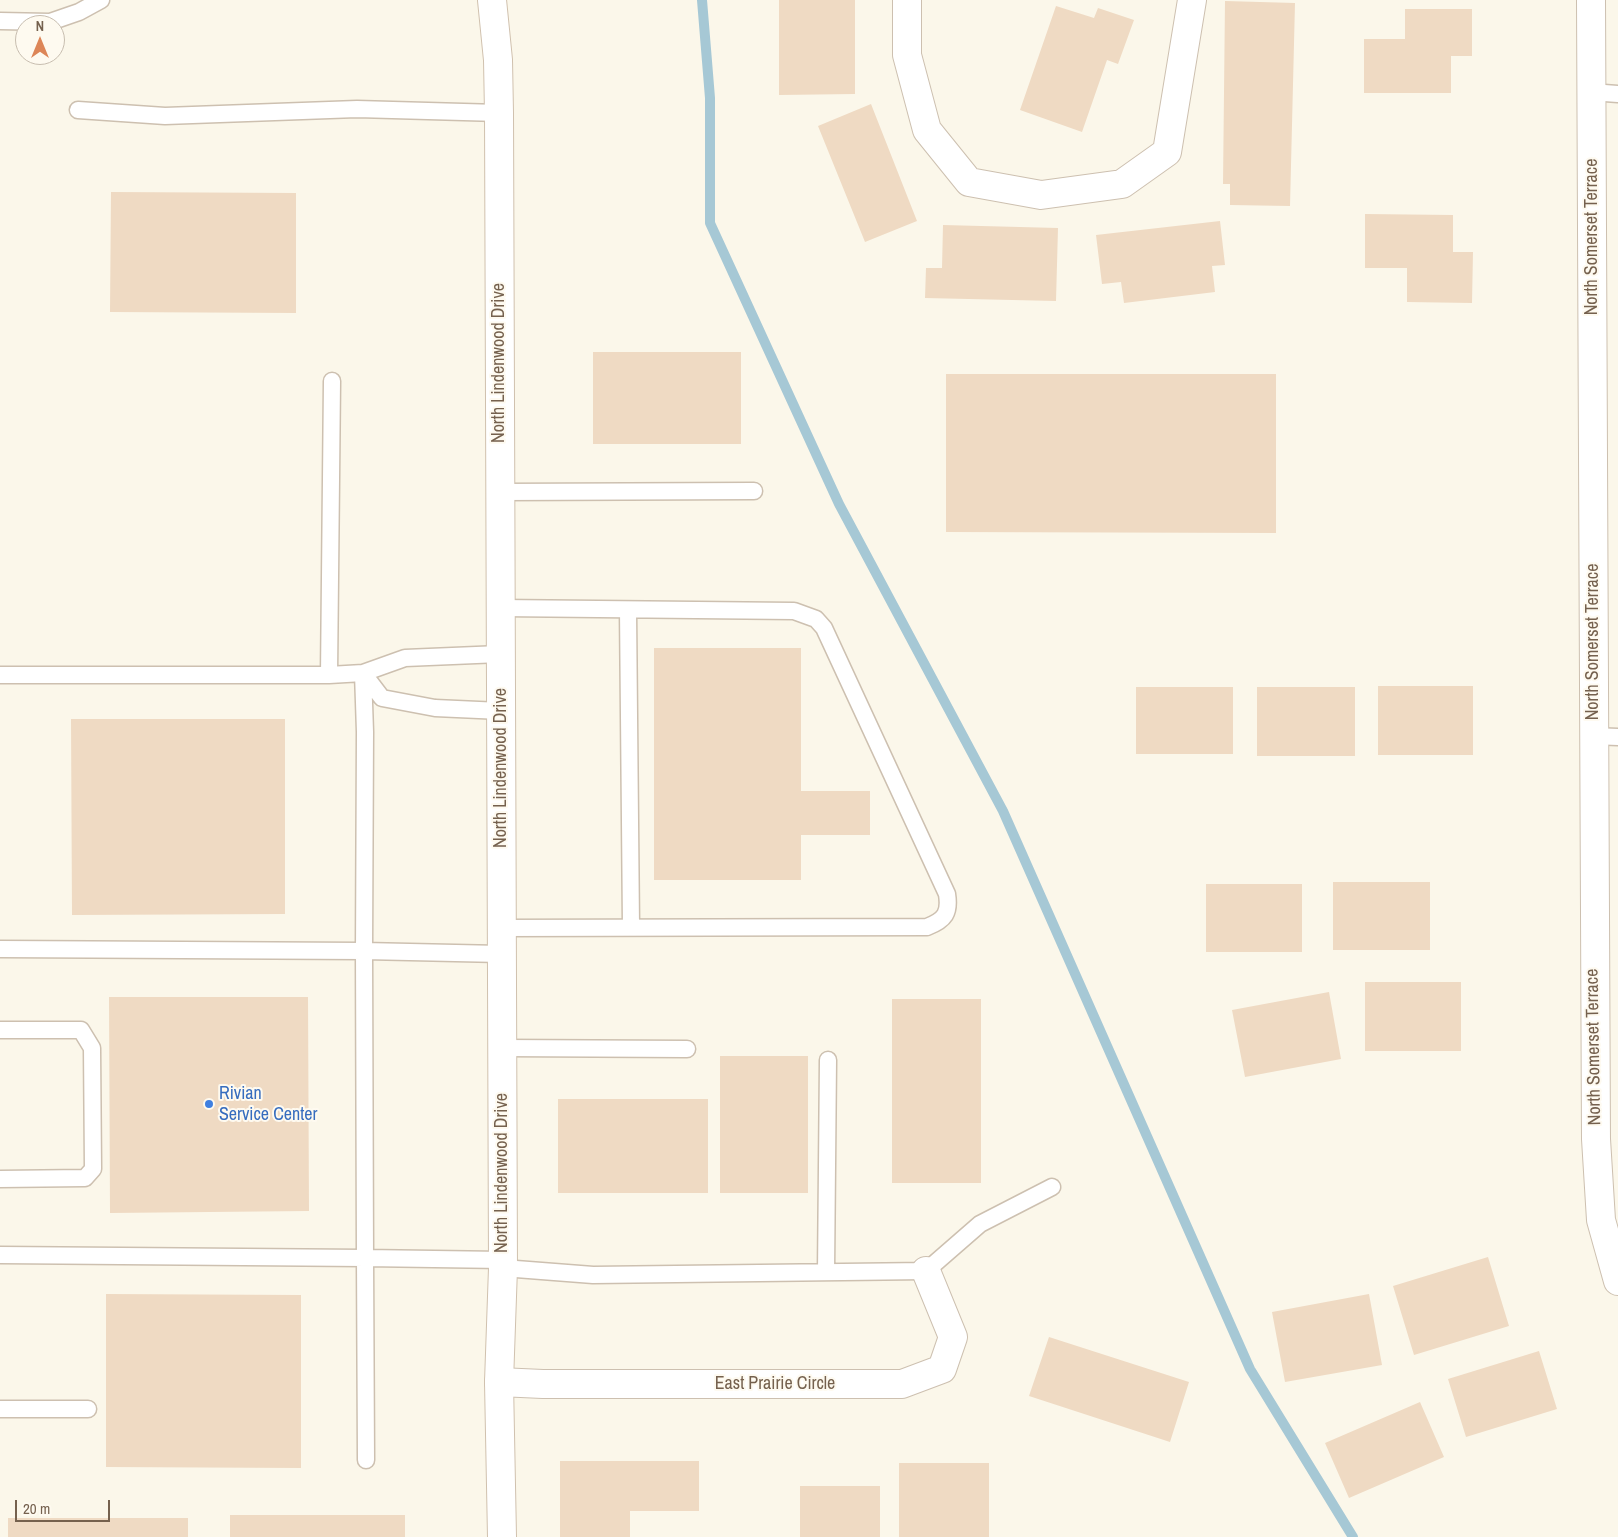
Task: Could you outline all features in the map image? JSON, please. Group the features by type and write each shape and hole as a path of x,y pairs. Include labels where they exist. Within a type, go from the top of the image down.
{"street":[{"name":"North Lindenwood Drive","path":"492,0 498,60 503,1264 499,1382 502,1537"},
{"path":"907,0 907,55 927,130 969,182 1041,196 1122,184 1167,152 1192,0"},
{"name":"North Somerset Terrace","path":"1591,0 1591,92 1606,737 1596,1175 1601,1220 1618,1281"},
{"name":"East Prairie Circle","path":"499,1382 543,1384 902,1384 942,1369 953,1337 926,1271"}],"lane":[{"path":"0,21 50,22 79,12 101,0"},
{"path":"1591,92 1618,94"},
{"path":"78,110 165,116 357,109 498,112"},
{"path":"329,675 332,381"},
{"path":"500,492 754,491"},
{"path":"500,608 794,611 816,619 828,636 947,894 949,907 944,917 927,927 501,928"},
{"path":"628,610 630,927"},
{"path":"0,675 329,675 363,673 405,658 500,654"},
{"path":"363,673 382,698 435,708 500,710"},
{"path":"363,673 365,732 366,1460"},
{"path":"0,949 364,951 501,954"},
{"path":"0,1030 81,1030 92,1048 94,1169 85,1178 0,1179"},
{"path":"502,1048 688,1049"},
{"path":"826,1272 828,1060"},
{"path":"0,1255 365,1258 503,1264 593,1276 926,1271 980,1224 1052,1187"},
{"path":"0,1409 88,1409"}],"building":[{"path":"779,0 855,0 855,94 779,95"},
{"path":"1225,1 1295,3 1290,206 1230,205 1230,184 1223,184"},
{"path":"1056,6 1094,18 1098,8 1134,20 1118,64 1107,60 1082,132 1020,110"},
{"path":"1405,9 1472,9 1472,56 1451,56 1451,93 1364,93 1364,39 1405,39"},
{"path":"871,104 917,221 865,242 818,126"},
{"path":"111,192 296,193 296,313 110,312"},
{"path":"1365,214 1453,215 1453,252 1473,252 1472,303 1407,302 1407,268 1365,268"},
{"path":"1220,221 1225,265 1212,266 1215,292 1124,303 1121,282 1102,284 1096,235"},
{"path":"943,225 1058,228 1056,301 925,298 926,268 942,268"},
{"path":"593,352 741,352 741,444 593,444"},
{"path":"946,374 1276,374 1276,533 946,532"},
{"path":"654,648 801,648 801,791 870,791 870,835 801,835 801,880 654,880"},
{"path":"1378,686 1473,686 1473,755 1378,755"},
{"path":"1136,687 1233,687 1233,754 1136,754"},
{"path":"1257,687 1355,687 1355,756 1257,756"},
{"path":"71,719 285,719 285,914 72,915"},
{"path":"1333,882 1430,882 1430,950 1333,950"},
{"path":"1206,884 1302,884 1302,952 1206,952"},
{"path":"1365,982 1461,982 1461,1051 1365,1051"},
{"path":"1329,992 1341,1059 1245,1077 1232,1010"},
{"name":"Rivian Service Center","path":"109,997 308,997 309,1211 110,1213"},
{"path":"892,999 981,999 981,1183 892,1183"},
{"path":"720,1056 808,1056 808,1193 720,1193"},
{"path":"558,1099 708,1099 708,1193 558,1193"},
{"path":"1488,1257 1509,1326 1414,1355 1393,1286"},
{"path":"106,1294 301,1295 301,1468 106,1467"},
{"path":"1369,1294 1382,1365 1285,1382 1272,1312"},
{"path":"1049,1337 1189,1382 1170,1442 1029,1396"},
{"path":"1539,1351 1557,1409 1466,1437 1448,1379"},
{"path":"1420,1402 1444,1457 1349,1498 1325,1443"},
{"path":"560,1461 699,1461 699,1511 630,1511 630,1537 560,1537"},
{"path":"899,1463 989,1463 989,1537 899,1537"},
{"path":"800,1486 880,1486 880,1537 800,1537"},
{"path":"230,1515 405,1515 405,1537 230,1537"},
{"path":"8,1518 188,1518 188,1537 8,1537"}],"waterway":[{"path":"702,0 710,98 710,223 839,504 1003,811 1250,1369 1353,1537"}],"place":[{"name":"Rivian Service Center","path":"209,1104"}]}
